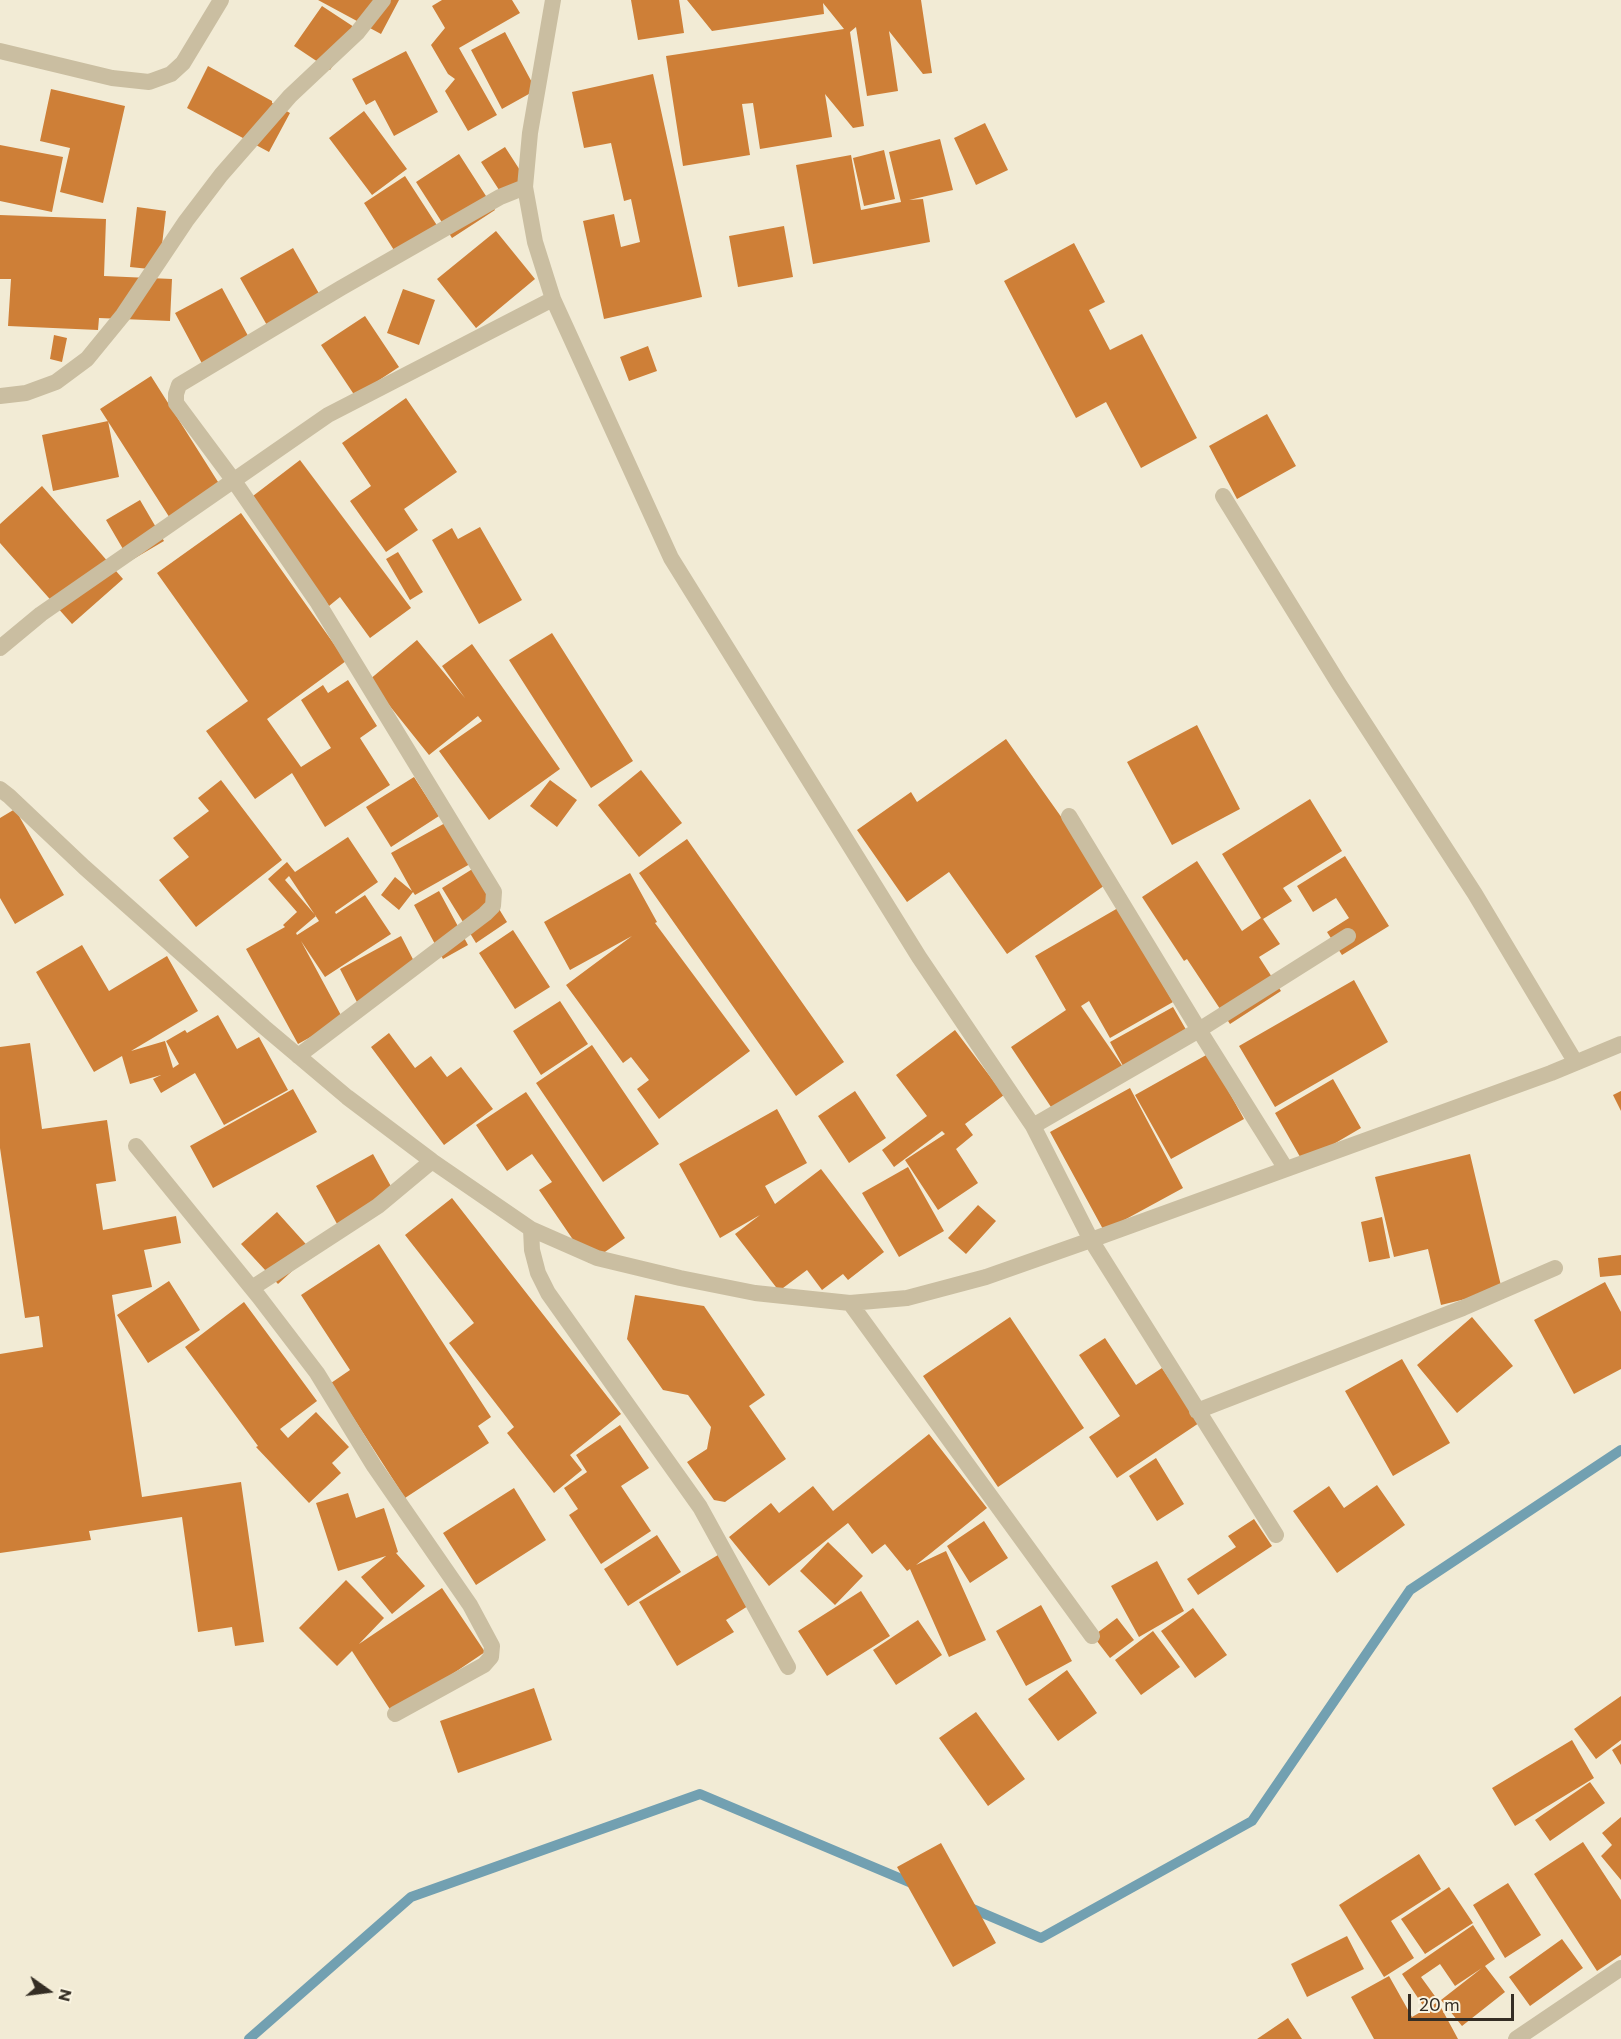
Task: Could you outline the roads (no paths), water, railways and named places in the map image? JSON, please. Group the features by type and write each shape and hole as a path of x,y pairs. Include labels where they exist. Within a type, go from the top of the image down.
{"street":[{"path":"0,51 112,78 148,82 171,74 183,63 220,0"},
{"path":"0,396 26,393 56,382 87,358 123,315 186,221 221,175 290,96 357,33 383,0"},
{"path":"553,0 530,133 525,187 535,242 553,299 671,558 920,957 1033,1125 1091,1240 1276,1535"},
{"path":"298,1056 485,914 493,906 494,892 318,603 234,480 176,403 176,394 179,385 351,282 500,197 525,187"},
{"path":"0,648 41,614 328,415 553,299"},
{"path":"1223,496 1339,684 1475,894 1576,1063"},
{"path":"0,789 84,867 347,1097 432,1161 531,1229 597,1258 756,1293 850,1303 908,1298 986,1276 1286,1169 1576,1063 1621,1044"},
{"path":"1069,816 1198,1030 1286,1169"},
{"path":"1033,1125 1198,1030 1348,936"},
{"path":"136,1146 252,1288 317,1373 374,1466 470,1605 492,1647 491,1656 484,1665 395,1714"},
{"path":"252,1288 378,1206 432,1161"},
{"path":"531,1229 532,1250 538,1273 548,1293 700,1508 788,1667"},
{"path":"1197,1411 1462,1308 1555,1268"},
{"path":"850,1303 1092,1636"},
{"path":"1516,2039 1621,1968"}],"waterway":[{"path":"966,1906 1041,1938 1252,1821 1410,1590 1621,1450"},
{"path":"249,2039 411,1897 700,1794 916,1885"}]}
